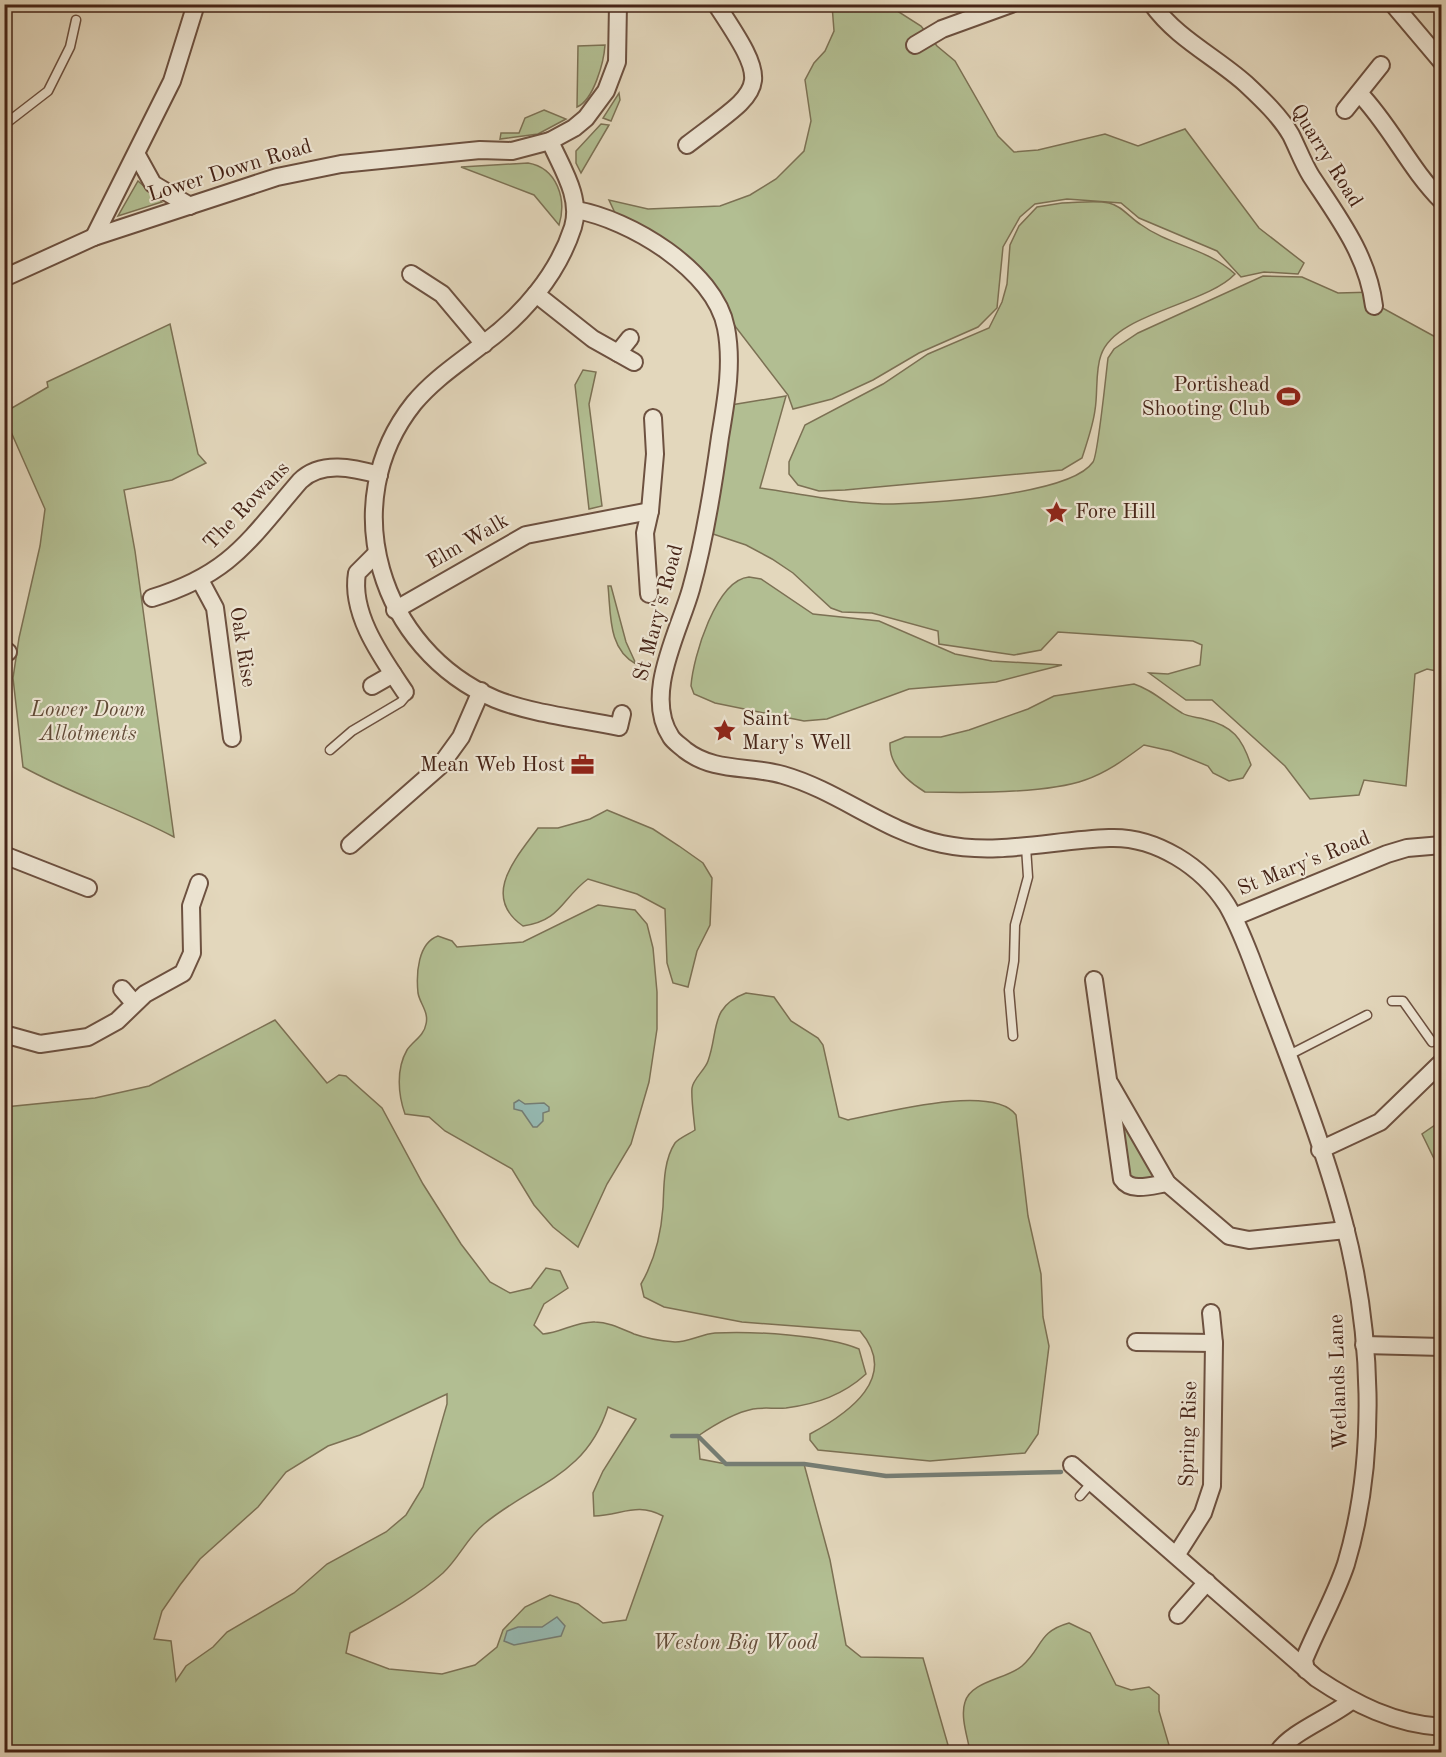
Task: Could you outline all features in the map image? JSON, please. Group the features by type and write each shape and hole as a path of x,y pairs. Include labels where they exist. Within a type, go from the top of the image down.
{"street":[{"path":"94,237 172,81 196,4"},
{"name":"Lower Down Road","path":"4,278 94,237 277,177 315,168 472,151 512,151 550,141 580,123 599,103 606,91 617,62 618,4"},
{"path":"687,145 698,128 743,102 753,84 753,74 746,50 716,4"},
{"path":"915,45 934,32 981,9 1011,4"},
{"name":"Quarry Road","path":"1152,4 1163,18 1243,82 1286,128 1312,177 1328,197 1357,250 1368,275 1374,306"},
{"path":"1393,4 1442,62"},
{"path":"1345,110 1381,66"},
{"path":"1359,93 1385,126 1413,168 1442,201"},
{"path":"550,141 572,192 576,210 569,237 536,294 522,310 484,344 437,378 413,405 392,441 379,475 375,508 377,554 395,610 417,640 436,661 481,692 514,704 619,727 622,714"},
{"path":"137,154 153,184 190,206"},
{"name":"St Mary's Road","path":"576,210 594,213 630,228 669,252 708,291 726,326 728,385 712,494 690,590 660,689 661,711 671,738 693,755 718,767 782,774 810,784 918,839 947,845 1022,847 1111,837 1149,843 1194,869 1224,900 1234,917 1387,854 1407,848 1442,845"},
{"path":"421,277 459,310 484,344"},
{"path":"536,294 587,334 634,362"},
{"path":"618,353 630,338"},
{"path":"649,594 645,533 650,512 656,454 653,418"},
{"name":"The Rowans","path":"152,598 200,580 243,548 307,475 342,467 379,475"},
{"name":"Elm Walk","path":"395,610 526,535 569,534 650,512"},
{"path":"377,554 360,568 356,581 363,616 379,653 405,692"},
{"name":"Oak Rise","path":"200,580 215,608 235,728"},
{"path":"372,686 393,674"},
{"path":"355,834 440,766 461,737 481,692"},
{"path":"4,855 79,889"},
{"path":"4,1034 40,1044 82,1039 108,1027 134,1003 188,968 192,953 193,890"},
{"name":"Wetlands Lane","path":"1234,917 1287,1056 1346,1230 1364,1345 1365,1452 1355,1526 1342,1573 1304,1660 1306,1670"},
{"path":"1094,980 1123,1180 1134,1187 1167,1183"},
{"path":"122,989 134,1003"},
{"path":"1320,1149 1380,1122 1442,1062"},
{"path":"1110,1084 1167,1183 1216,1226 1237,1239 1346,1230"},
{"name":"Spring Rise","path":"1176,1554 1199,1519 1212,1490 1214,1343 1211,1313"},
{"path":"1136,1342 1214,1343"},
{"path":"1364,1345 1442,1347"},
{"path":"1072,1465 1306,1670 1351,1701 1395,1719 1442,1727"},
{"path":"1178,1615 1207,1582"},
{"path":"1278,1752 1288,1740 1325,1720 1351,1701"}],"lane":[{"path":"4,125 48,91 70,47 76,20"},
{"path":"330,750 352,731 401,702 406,696 405,692"},
{"path":"1013,1036 1009,990 1014,961 1015,925 1028,877 1022,847"},
{"path":"1392,1001 1403,1001 1410,1008 1432,1042"},
{"path":"1287,1056 1367,1015"},
{"path":"1080,1496 1092,1482"}],"green space":[{"path":"832,5 888,5 921,26 937,46 955,61 998,136 1014,152 1038,150 1105,134 1138,146 1185,129 1259,228 1304,263 1298,274 1264,272 1241,277 1217,251 1139,218 1121,203 1067,199 1035,204 1020,217 1003,247 997,308 978,327 919,353 873,380 832,399 793,409 788,395 675,248 615,213 609,200 648,209 720,206 750,195 776,179 804,151 811,121 805,80 814,63 825,51 834,31"},
{"path":"605,45 603,60 593,89 583,103 577,107 578,46"},
{"path":"619,93 620,100 611,121 603,118"},
{"path":"544,110 566,119 538,134 500,139 501,133 519,133 525,118"},
{"path":"601,124 609,125 581,173 576,163 576,151"},
{"path":"528,163 546,171 557,186 562,205 559,225 534,195 461,167"},
{"path":"138,181 162,202 118,216"},
{"path":"1062,203 1114,204 1152,231 1213,258 1235,274 1204,294 1142,319 1124,329 1110,341 1099,361 1094,416 1082,458 1062,470 845,490 819,491 798,485 789,474 789,462 805,425 883,384 928,354 989,328 1002,302 1007,284 1010,245 1019,226 1037,207"},
{"path":"1263,276 1302,277 1338,293 1375,292 1377,305 1441,340 1441,672 1427,669 1415,674 1406,786 1364,780 1359,795 1310,799 1285,766 1212,700 1186,700 1149,673 1168,674 1200,665 1202,645 1193,641 1058,632 1041,650 1014,655 939,644 938,631 872,613 842,612 831,608 793,573 772,559 746,545 704,531 725,406 786,396 760,488 837,500 883,504 995,496 1056,483 1079,474 1093,462 1108,358 1114,349 1138,333"},
{"name":"Lower Down Allotments","path":"170,324 198,454 206,463 172,480 124,490 135,551 174,837 23,767 13,678 19,638 40,546 45,509 4,416 5,412 48,387 47,382"},
{"path":"583,370 596,372 589,404 602,506 589,509 575,385"},
{"path":"749,577 761,579 813,614 879,621 955,654 992,661 1062,665 996,682 909,689 827,719 804,721 715,703 694,694 691,686 696,657 708,622 726,591 737,581"},
{"path":"608,586 611,586 626,642 636,664 620,650 616,640 611,619"},
{"path":"1134,684 1153,693 1184,714 1222,725 1235,734 1244,747 1251,765 1243,778 1229,781 1213,773 1208,766 1171,751 1144,745 1101,773 1069,785 1007,792 925,792 900,772 890,751 890,743 905,737 941,737 969,730 1028,709 1054,696"},
{"path":"607,810 653,829 703,863 712,878 710,925 697,951 688,987 673,983 667,963 665,909 637,894 588,879 553,914 536,923 523,926 510,914 504,902 503,889 506,877 538,828 558,828 590,819"},
{"path":"598,905 635,910 647,924 653,948 657,992 657,1029 649,1082 631,1144 607,1184 578,1247 553,1227 534,1205 512,1169 445,1131 429,1117 405,1114 400,1090 400,1073 403,1057 421,1035 427,1020 418,993 417,977 422,952 431,940 438,936 452,941 457,947 523,942"},
{"path":"746,993 774,997 791,1021 818,1038 823,1045 839,1117 848,1120 910,1107 962,1101 985,1101 1004,1106 1016,1115 1028,1216 1041,1274 1043,1317 1049,1346 1038,1434 1025,1453 930,1461 818,1450 810,1440 810,1434 840,1416 854,1404 865,1392 872,1378 875,1364 871,1348 860,1331 742,1322 664,1307 644,1297 641,1284 654,1256 659,1237 668,1158 675,1143 695,1130 692,1088 694,1081 708,1061 717,1021 726,1005"},
{"name":"Weston Big Wood","path":"275,1020 327,1083 339,1075 346,1076 382,1108 423,1184 461,1244 490,1282 510,1293 531,1288 546,1268 560,1271 568,1288 544,1304 534,1325 543,1334 581,1323 600,1322 643,1337 670,1342 685,1341 715,1333 748,1333 809,1337 859,1349 866,1374 848,1388 808,1404 786,1408 753,1409 731,1416 698,1436 700,1459 726,1464 804,1464 830,1560 846,1645 861,1657 923,1658 950,1752 5,1752 5,1107 95,1098 149,1086","holes":["447,1394 447,1404 423,1487 406,1515 386,1532 327,1564 294,1593 227,1632 213,1647 186,1666 176,1681 171,1641 154,1639 162,1611 200,1559 258,1507 286,1472 328,1446 360,1435","608,1407 636,1419 603,1471 593,1493 594,1516 629,1510 645,1510 663,1516 626,1620 603,1623 578,1604 550,1595 525,1607 503,1630 497,1647 475,1665 442,1674 389,1669 346,1653 350,1633 433,1582 449,1567 484,1524 572,1464 586,1449 598,1430"]},
{"path":"1441,1121 1442,1173 1422,1134"},
{"path":"1122,1123 1153,1171 1153,1178 1129,1180"},
{"path":"1069,1623 1090,1633 1116,1685 1131,1690 1149,1687 1159,1695 1159,1711 1171,1752 970,1752 963,1714 969,1695 974,1689 1022,1666 1051,1631"}],"water":[{"path":"519,1100 525,1104 544,1103 549,1107 549,1111 543,1113 543,1121 537,1127 533,1127 522,1111 514,1109 514,1103"},
{"path":"557,1617 565,1626 561,1636 514,1645 504,1641 507,1631 518,1627 542,1627"}],"waterway":[{"path":"672,1436 698,1436 726,1464 804,1464 886,1476 1061,1472"}],"place":[{"name":"Portishead Shooting Club","path":"1288,397"},
{"name":"Fore Hill","path":"1057,512"},
{"name":"Saint Mary's Well","path":"724,731"},
{"name":"Mean Web Host","path":"583,765"}]}
